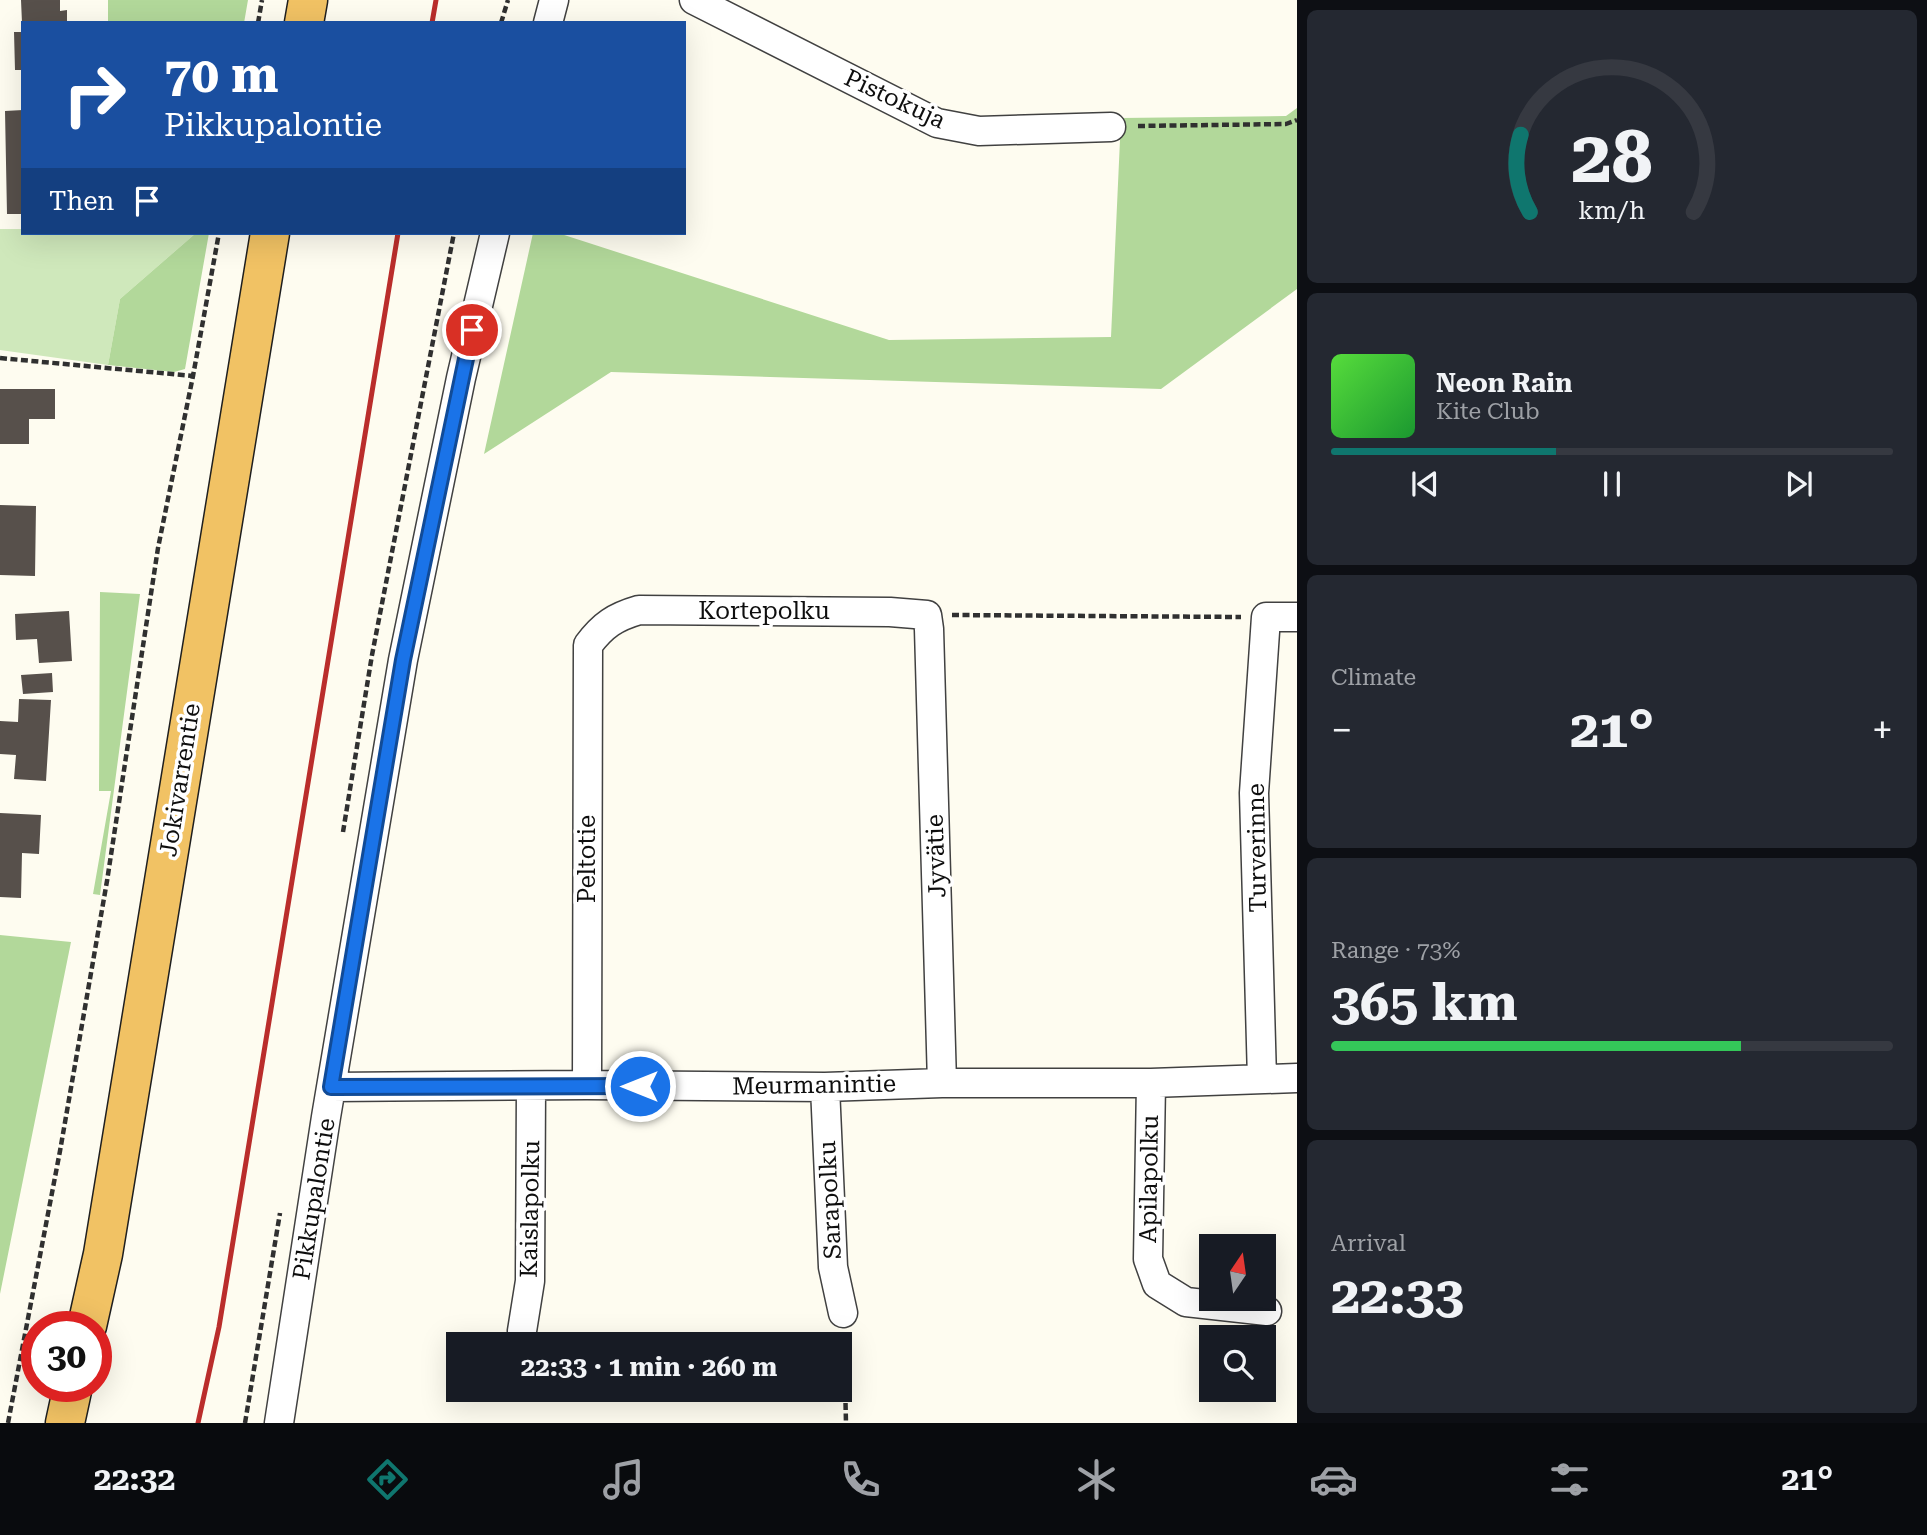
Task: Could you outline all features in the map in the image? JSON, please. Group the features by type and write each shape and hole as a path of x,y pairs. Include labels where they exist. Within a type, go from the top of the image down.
{"highway":[{"path":"304,21 308,0"},
{"name":"Jokivarrentie","path":"90,1311 103,1254 270,235"},
{"path":"65,1423 70,1402"}],"street":[{"path":"549,21 554,0"},
{"name":"Pistokuja","path":"694,0 937,123 979,131 1111,127"},
{"name":"Pikkupalontie","path":"279,1423 331,1087 403,660 461,378 495,235"},
{"name":"Kortepolku","path":"596,635 619,616 639,610 890,612 928,622"},
{"path":"1266,617 1297,617"},
{"name":"Turverinne","path":"1262,1079 1254,793 1266,617"},
{"name":"Jyvätie","path":"928,622 942,1083"},
{"name":"Peltotie","path":"587,1085 588,645 596,635"},
{"name":"Meurmanintie","path":"331,1087 825,1087 1297,1079"},
{"name":"Apilapolku","path":"1151,1083 1148,1259 1157,1284 1186,1302 1199,1303"},
{"name":"Kaislapolku","path":"522,1331 530,1281 531,1087"},
{"name":"Sarapolku","path":"825,1087 833,1266 843,1313"}],"path":[{"path":"258,21 262,0"},
{"path":"501,21 508,0"},
{"path":"1111,127 1286,124 1297,120"},
{"path":"8,1423 60,1151 107,881 158,548 219,235"},
{"path":"0,358 193,376"},
{"path":"928,622 1266,617"},
{"path":"843,1313 846,1423"}],"green space":[{"path":"108,0 248,0 244,21 108,21"},
{"path":"1297,108 1297,289 1161,389 611,372 484,454 533,235 564,235 889,340 1111,337 1121,118 1286,116"},
{"path":"0,229 21,229 21,235 194,235 120,299 108,365 0,350"},
{"path":"194,235 209,235 185,369 174,372 108,365 120,299"},
{"path":"100,592 140,594 100,895 93,894 111,791 99,791"},
{"path":"0,935 71,942 0,1294"}],"building":[{"path":"21,0 60,0 60,11 67,10 67,21 22,21"},
{"path":"14,32 21,32 21,70 15,70"},
{"path":"21,110 21,214 7,214 5,111"},
{"path":"0,389 55,389 55,419 29,419 29,444 0,444"},
{"path":"0,505 36,506 35,576 0,575"},
{"path":"69,611 72,661 39,663 37,639 16,640 15,614"},
{"path":"52,673 53,692 23,694 21,675"},
{"path":"19,699 51,700 46,781 14,779 16,755 0,754 0,721 18,722"},
{"path":"0,813 41,815 39,854 22,853 21,898 0,897"}],"railway":[{"path":"432,21 436,0"},
{"path":"198,1423 219,1327 398,235"}],"route":[{"path":"472,330 403,660 331,1087 640,1086"}]}
